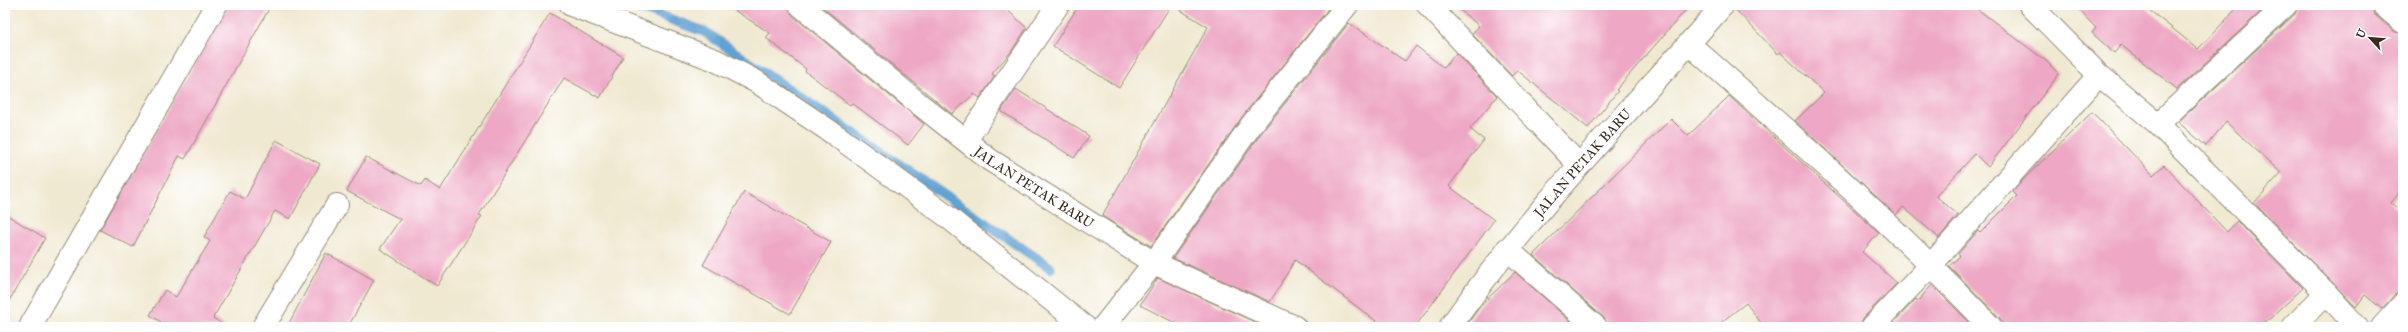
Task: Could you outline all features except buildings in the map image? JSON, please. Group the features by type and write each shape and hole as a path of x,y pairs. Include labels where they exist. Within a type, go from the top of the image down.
{"street":[{"path":"31,325 216,5"},
{"path":"571,5 715,60 757,82 837,136 944,214 1085,327"},
{"name":"JALAN PETAK BARU","path":"800,5 918,103 990,160 1154,264 1295,327"},
{"path":"966,140 1058,5"},
{"path":"1103,327 1154,264 1252,124 1347,5"},
{"path":"1428,5 1578,165"},
{"name":"JALAN PETAK BARU","path":"1450,327 1507,249 1578,165 1723,5"},
{"path":"2030,5 2099,76 2158,124 2326,293 2357,327"},
{"path":"2158,124 2286,5"},
{"path":"2383,5 2403,22"},
{"path":"1689,44 1788,130 1932,264 1991,327"},
{"path":"1872,327 1932,264 2099,76"},
{"path":"263,327 338,205"},
{"path":"1507,249 1596,327"},
{"path":"2293,327 2326,293"},
{"path":"2382,327 2403,304"}],"waterway":[{"path":"632,5 705,32 1051,268"}]}
